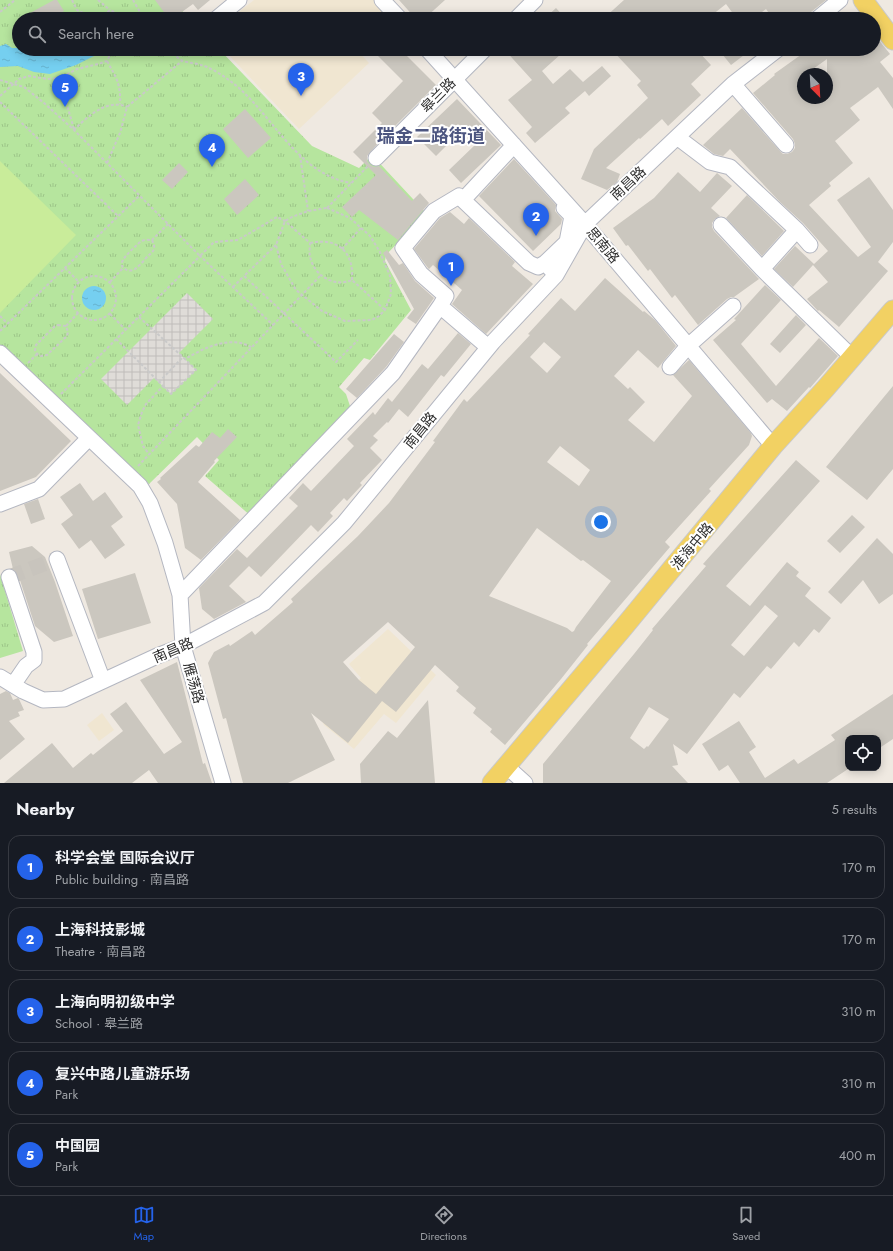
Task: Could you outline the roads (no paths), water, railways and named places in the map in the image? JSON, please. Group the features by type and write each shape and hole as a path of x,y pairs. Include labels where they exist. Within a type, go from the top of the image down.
{"main road":[{"path":"863,0 872,12"},
{"path":"881,24 893,40"},
{"name":"淮海中路","path":"492,783 774,446 826,389 893,310"}],"street":[{"path":"224,12 239,0"},
{"path":"382,0 393,12"},
{"path":"523,12 535,0"},
{"path":"825,12 840,0"},
{"name":"思南路","path":"434,56 512,147 585,224 774,446"},
{"name":"皋兰路","path":"376,158 478,56"},
{"name":"南昌路","path":"6,681 23,692 43,700 64,699 157,656 183,646 264,603 347,519 488,347 556,275 585,224 733,84 769,56"},
{"path":"733,84 786,145"},
{"path":"677,137 710,162 730,167 797,230 810,245"},
{"path":"180,595 393,373 440,306 446,296 421,274 402,248 434,211 458,196 462,200 529,263 538,267 545,264 567,242 572,216 512,147 462,200"},
{"path":"720,225 762,269 852,357"},
{"path":"762,269 797,230"},
{"path":"545,264 556,275"},
{"path":"440,306 488,347"},
{"path":"670,367 688,346 733,306"},
{"name":"雁荡路","path":"0,353 140,486 150,503 180,595 183,646 223,783"},
{"path":"0,504 39,488 90,438"},
{"path":"57,559 103,681"},
{"path":"6,681 34,660 34,652 9,576"},
{"path":"506,766 525,783"}],"water":[{"path":"6,44 12,48 12,56 94,56 76,65 50,74 34,72 18,66 0,67 0,46"},
{"path":"94,286 102,290 106,298 102,306 94,310 86,306 82,298 86,290"}],"tunnel":[{"path":"9,577 57,559"}],"place":[{"name":"上海向明初级中学","path":"301,96"},
{"name":"中国园","path":"65,107"},
{"name":"复兴中路儿童游乐场","path":"212,167"},
{"name":"上海科技影城","path":"536,236"},
{"name":"科学会堂 国际会议厅","path":"451,286"}],"district":[{"name":"瑞金二路街道","path":"431,136"}]}
